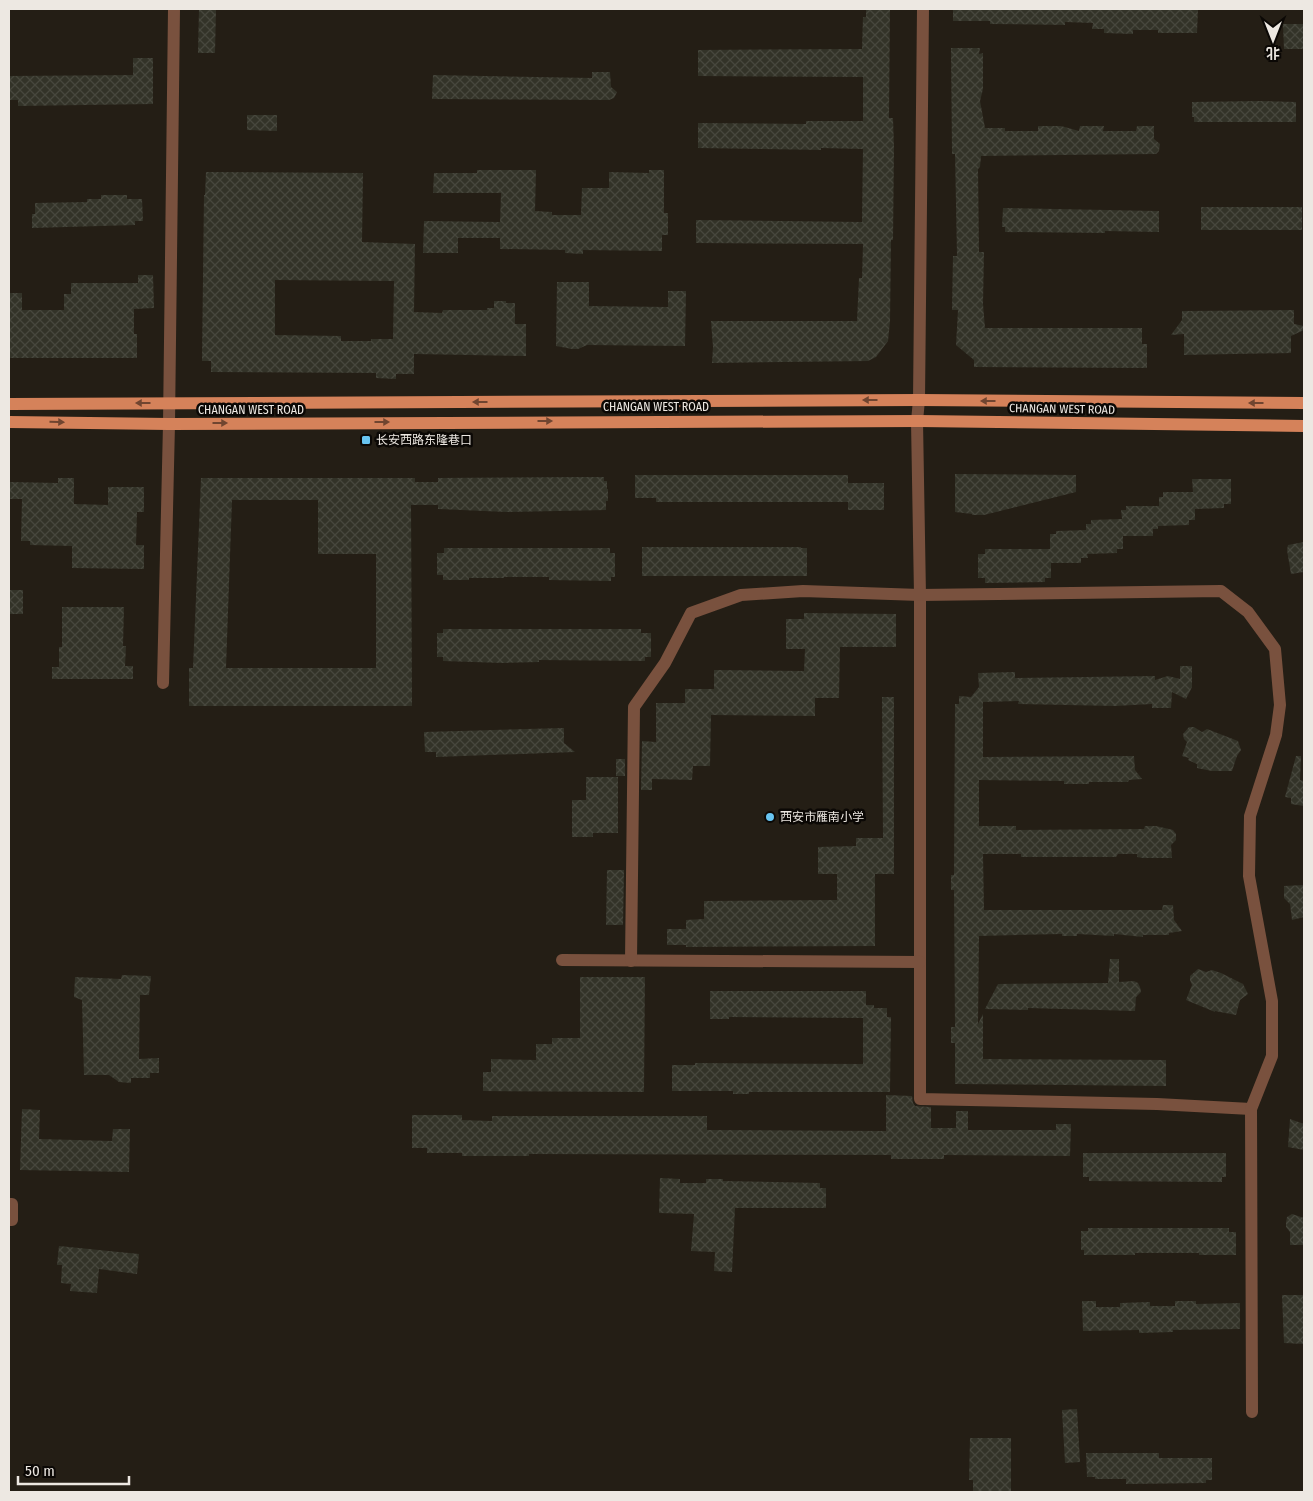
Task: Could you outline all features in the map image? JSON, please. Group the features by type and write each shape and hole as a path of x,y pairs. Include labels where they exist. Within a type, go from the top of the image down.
{"main road":[{"name":"CHANGAN WEST ROAD","path":"9,404 919,400 1304,403"},
{"name":"CHANGAN WEST ROAD","path":"9,422 169,424 917,421 1304,426"}],"street":[{"path":"163,683 169,424 174,9"},
{"path":"922,9 919,400 917,421 920,595 920,1099 1157,1104 1251,1109"},
{"path":"631,960 634,707 665,663 691,613 741,595 803,591 920,595 1221,591 1248,612 1275,649 1280,705 1276,735 1250,816 1249,876 1272,1001 1272,1056 1251,1109 1252,1412"},
{"path":"562,960 920,962"},
{"path":"9,1204 12,1204 12,1220 9,1220"}],"building":[{"path":"199,9 216,9 215,53 198,53"},
{"path":"866,9 890,9 889,118 893,118 894,148 893,240 891,240 888,341 876,357 868,361 712,363 711,321 857,321 859,278 862,278 863,244 696,243 696,220 862,222 863,149 698,148 698,123 806,124 806,121 863,121 863,77 698,76 698,50 862,49 863,17 866,17"},
{"path":"953,9 1198,9 1197,33 1158,33 1158,30 1133,30 1133,34 1104,33 1104,29 1092,29 1093,23 1065,22 1065,25 990,24 990,21 953,21"},
{"path":"1283,24 1304,24 1304,49 1284,49"},
{"path":"951,48 980,48 979,54 983,53 983,89 980,101 985,128 1005,128 1005,131 1038,131 1038,126 1061,126 1079,131 1080,126 1104,126 1103,131 1136,131 1137,126 1154,126 1154,139 1160,144 1159,151 1156,154 981,156 978,169 979,252 984,252 983,304 985,328 1142,328 1142,344 1147,344 1147,368 974,367 974,360 956,345 958,310 952,310 953,256 957,256 955,154 952,154"},
{"path":"133,58 153,58 153,104 18,106 18,100 9,100 9,76 133,75"},
{"path":"592,72 610,72 611,87 617,92 614,98 609,100 432,99 433,75 592,78"},
{"path":"1192,102 1296,102 1296,122 1194,122 1194,117 1192,117"},
{"path":"247,115 277,115 277,131 247,130"},
{"path":"477,170 536,170 535,211 552,212 552,215 581,215 582,188 609,188 609,172 649,173 649,170 664,170 664,213 668,213 668,235 662,235 662,251 583,250 583,254 565,253 565,250 500,249 500,238 458,238 458,253 423,253 424,221 500,222 501,193 433,193 434,173 477,173"},
{"path":"206,172 363,173 362,242 415,244 414,312 442,313 443,310 487,310 487,308 494,308 494,301 515,303 515,324 526,324 526,356 414,354 414,374 396,374 396,379 376,378 376,373 211,372 211,361 202,361","holes":["275,280 394,281 393,339 341,341 341,336 275,335"]},
{"path":"101,195 127,195 127,199 142,199 143,221 135,221 135,225 32,228 32,214 35,214 35,203 87,202 87,199 101,199"},
{"path":"1201,207 1302,207 1302,230 1201,230"},
{"path":"1003,208 1159,211 1159,232 1005,232 1005,227 1002,227"},
{"path":"138,275 153,275 154,308 134,309 134,334 137,334 137,358 9,358 9,293 22,293 22,310 64,310 64,294 71,294 71,283 138,283"},
{"path":"557,282 589,282 589,306 668,307 668,291 686,291 685,346 587,345 578,349 572,349 556,346"},
{"path":"1294,310 1294,324 1304,326 1304,330 1291,336 1291,353 1184,355 1184,334 1171,335 1182,320 1182,311"},
{"path":"955,474 1076,475 1076,492 984,515 972,515 955,512"},
{"path":"635,475 848,475 848,483 884,483 884,510 848,510 848,502 656,502 656,498 635,498"},
{"path":"604,477 604,481 607,481 608,501 606,501 606,510 507,512 438,509 438,505 411,505 412,706 189,706 189,668 193,668 201,478 415,478 415,482 438,482 438,478","holes":["232,500 318,500 318,554 376,554 376,668 226,668"]},
{"path":"58,478 74,478 74,504 108,505 108,487 144,487 144,512 137,512 136,545 144,545 144,569 72,568 72,546 30,545 30,541 21,541 22,499 9,499 9,482 58,483"},
{"path":"1192,479 1231,479 1231,504 1224,504 1224,508 1195,509 1195,520 1189,520 1189,525 1158,526 1158,529 1153,529 1153,536 1123,536 1123,549 1117,549 1117,553 1087,554 1088,558 1081,558 1081,563 1051,563 1051,578 1045,578 1045,582 985,583 985,578 978,578 978,554 985,554 985,549 1050,549 1050,534 1056,534 1056,531 1086,530 1086,524 1091,524 1091,520 1122,519 1121,510 1126,510 1126,506 1159,506 1159,497 1163,497 1163,492 1193,492"},
{"path":"1304,542 1304,572 1291,574 1287,550 1288,545"},
{"path":"642,547 807,548 807,576 642,576"},
{"path":"444,548 610,548 610,553 615,553 615,577 611,577 611,581 549,580 549,577 443,580 443,575 437,575 437,553 444,553"},
{"path":"9,590 23,590 23,614 9,614"},
{"path":"62,607 124,607 123,646 126,646 125,666 133,666 133,679 52,679 52,667 59,667 59,647 62,647"},
{"path":"804,613 896,614 896,647 840,647 839,698 815,698 815,716 711,715 710,766 693,766 692,780 652,779 652,790 641,790 642,741 656,742 656,703 685,703 685,689 714,689 714,670 804,671 805,649 786,649 786,619 804,619"},
{"path":"443,629 641,629 641,633 651,633 651,657 645,657 645,661 539,660 539,662 503,663 443,661 443,657 437,657 437,633 443,633"},
{"path":"1180,666 1192,666 1192,687 1186,699 1172,692 1171,708 1152,708 1152,704 1115,706 1018,704 1019,701 983,702 983,757 1134,756 1135,770 1142,779 1129,780 1128,782 1089,782 1089,784 1064,784 1064,781 979,780 979,826 1016,826 1016,830 1144,829 1145,826 1156,826 1173,830 1176,834 1176,840 1171,845 1172,858 1143,858 1137,857 1137,854 1118,854 1116,857 1021,857 1021,854 983,854 984,910 1162,910 1163,905 1173,905 1174,920 1182,931 1169,933 1169,935 1143,935 1143,937 1114,934 1114,936 1077,934 1077,936 1062,936 1062,934 979,936 978,1024 983,1014 983,1059 1166,1060 1166,1086 955,1084 955,1043 951,1043 951,1027 955,1027 954,890 951,890 951,875 954,875 955,704 959,704 959,696 971,697 979,687 978,673 1015,672 1015,678 1155,676 1155,680 1168,676 1180,679"},
{"path":"882,697 894,697 894,874 875,874 875,946 686,947 686,945 667,945 667,929 686,929 686,920 704,919 704,901 837,900 837,874 818,874 818,847 856,846 856,838 883,838"},
{"path":"1189,727 1194,727 1202,732 1207,729 1238,741 1241,750 1232,771 1212,771 1197,768 1197,764 1188,760 1189,758 1182,756 1187,742 1183,734"},
{"path":"564,728 564,743 575,752 436,757 436,752 425,752 424,732"},
{"path":"1296,756 1301,756 1300,780 1304,781 1304,806 1291,804 1291,798 1285,797"},
{"path":"616,759 625,759 625,776 616,776"},
{"path":"586,777 618,777 618,833 593,833 593,837 572,837 572,800 586,800"},
{"path":"607,870 624,870 623,925 606,925"},
{"path":"1304,885 1304,917 1292,920 1290,904 1284,898 1284,886"},
{"path":"1110,959 1119,959 1119,982 1134,981 1140,987 1141,992 1136,997 1135,1011 1028,1008 1028,1010 985,1009 998,984 1108,983"},
{"path":"1198,969 1206,972 1212,970 1221,973 1243,984 1248,994 1240,1000 1236,1015 1215,1012 1186,1000 1192,985 1190,976"},
{"path":"122,975 151,976 149,995 140,995 139,1059 159,1058 159,1073 150,1073 150,1078 131,1078 131,1083 119,1082 109,1075 84,1075 82,1000 74,997 75,977 121,979"},
{"path":"580,977 645,977 644,1092 483,1091 483,1072 491,1072 491,1059 536,1060 536,1044 552,1044 552,1038 580,1038"},
{"path":"710,991 866,991 866,1005 874,1005 874,1008 887,1008 887,1017 891,1017 890,1092 749,1092 749,1094 733,1094 733,1091 672,1091 672,1065 695,1065 695,1063 863,1064 863,1018 729,1017 729,1019 710,1019"},
{"path":"886,1095 912,1096 915,1106 931,1107 931,1128 956,1128 956,1111 968,1111 968,1130 1056,1130 1056,1124 1071,1124 1070,1156 944,1155 944,1159 891,1159 891,1155 529,1154 529,1156 462,1156 462,1153 427,1153 427,1148 412,1148 412,1115 462,1115 462,1120 492,1121 492,1116 707,1116 707,1130 886,1131"},
{"path":"22,1109 40,1110 39,1139 112,1141 113,1129 130,1129 129,1172 20,1170"},
{"path":"1290,1119 1304,1124 1304,1150 1288,1147"},
{"path":"1083,1153 1226,1153 1226,1177 1222,1177 1222,1182 1089,1181 1089,1177 1083,1177"},
{"path":"660,1178 680,1179 680,1183 706,1183 706,1179 723,1179 723,1181 820,1183 820,1188 826,1188 826,1208 735,1208 732,1272 714,1271 715,1252 691,1251 694,1214 659,1213"},
{"path":"1292,1214 1304,1218 1304,1245 1290,1245 1290,1232 1286,1227 1286,1222 1287,1217"},
{"path":"1088,1228 1229,1228 1229,1232 1236,1232 1236,1255 1135,1253 1135,1255 1084,1255 1084,1250 1081,1250 1081,1231 1088,1231"},
{"path":"59,1246 139,1254 137,1274 99,1269 97,1293 70,1291 71,1284 61,1283 62,1265 57,1265"},
{"path":"1282,1295 1304,1295 1304,1344 1284,1343"},
{"path":"1082,1301 1096,1301 1096,1307 1120,1307 1120,1303 1150,1302 1150,1306 1175,1306 1175,1301 1196,1301 1196,1304 1240,1303 1240,1329 1173,1330 1173,1332 1139,1333 1139,1330 1083,1331"},
{"path":"1077,1409 1080,1462 1065,1463 1062,1410"},
{"path":"970,1438 1011,1438 1011,1492 973,1492 973,1480 969,1480"},
{"path":"1086,1453 1159,1453 1159,1458 1212,1458 1212,1480 1206,1480 1206,1483 1126,1484 1126,1479 1095,1479 1095,1477 1087,1477"}],"place":[{"name":"长安西路东隆巷口","path":"366,440"},
{"name":"西安市雁南小学","path":"770,817"}]}
